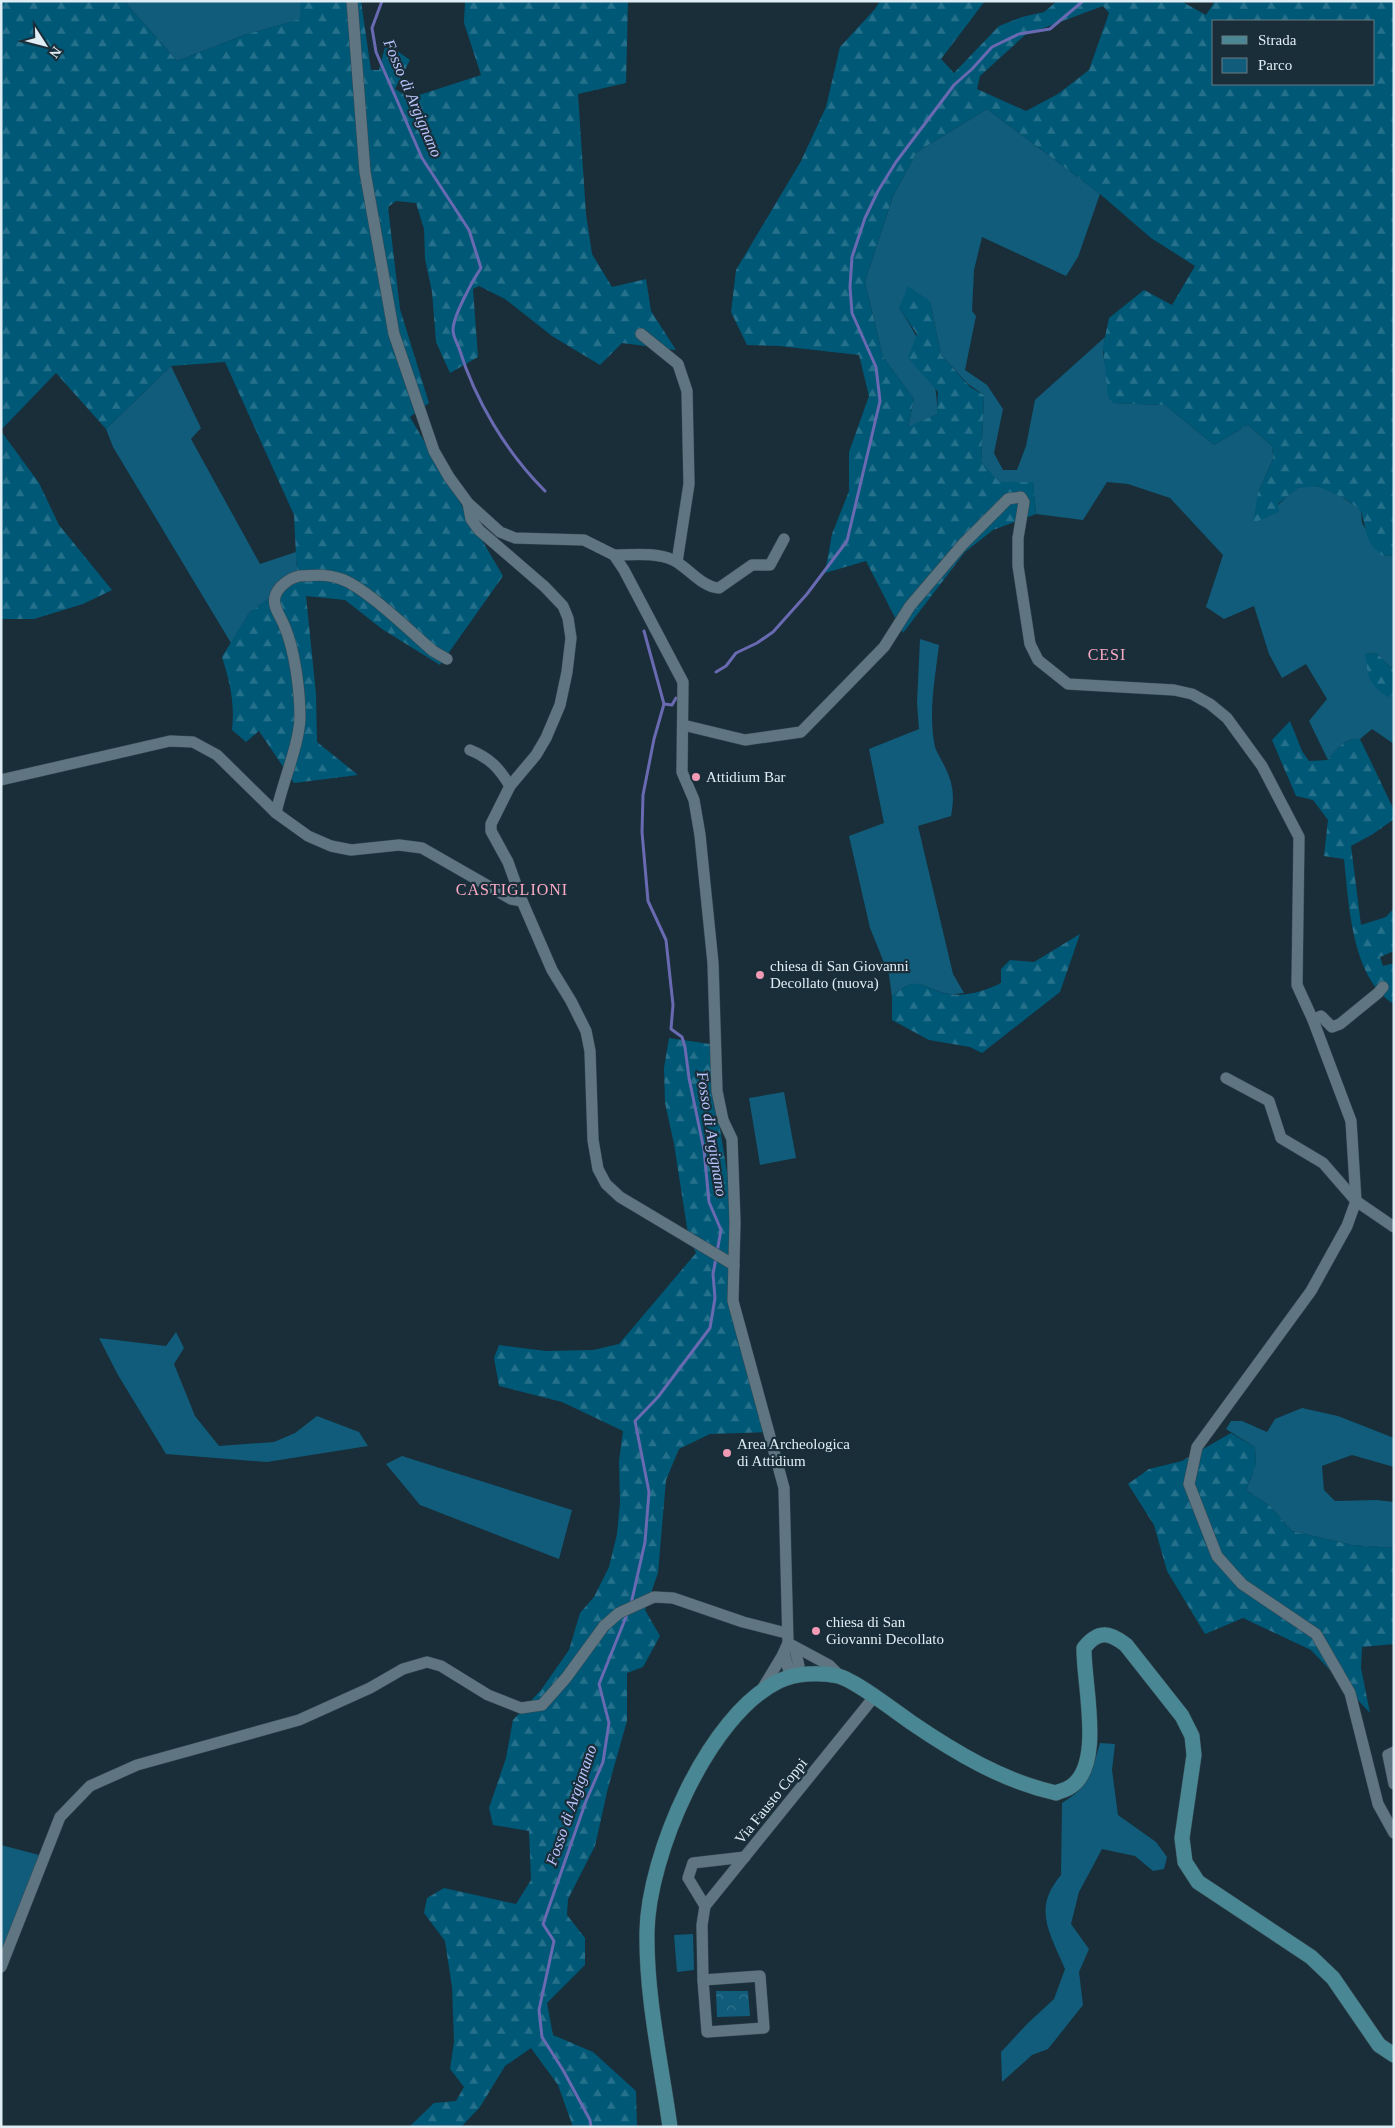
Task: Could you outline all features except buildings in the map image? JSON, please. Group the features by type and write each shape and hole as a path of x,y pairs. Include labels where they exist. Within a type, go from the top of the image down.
{"main road":[{"path":"670,2127 650,1984 647,1930 653,1886 667,1836 688,1787 742,1709 760,1692 780,1680 818,1673 840,1676 935,1738 982,1766 1041,1790 1056,1793 1071,1787 1081,1776 1088,1757 1090,1713 1084,1648 1092,1639 1101,1634 1115,1636 1126,1645 1182,1716 1192,1736 1194,1755 1182,1838 1185,1862 1198,1882 1311,1958 1333,1978 1379,2045 1394,2055"}],"street":[{"path":"352,1 365,172 394,334 434,451 449,477 468,503 500,532 515,538 584,540 614,555 660,556 677,562 708,585 719,588 752,565 770,565 784,539"},
{"path":"641,334 678,364 686,390 689,484 677,562"},
{"path":"683,725 745,740 801,732 884,647 906,611 963,544 1008,499 1021,497 1024,502 1018,538 1018,566 1030,644 1038,660 1068,684 1174,690 1192,694 1210,704 1227,718 1262,766 1299,837 1297,985 1313,1020 1351,1121 1356,1201 1347,1226 1311,1291 1197,1447 1189,1484 1217,1556 1242,1584 1316,1634 1350,1693 1378,1804 1394,1833"},
{"path":"468,503 471,519 479,530 545,586 563,606 568,618 571,638 568,672 560,705 546,738 536,755 510,786 491,824 491,831 508,862 552,970 571,1001 586,1031 590,1050 594,1140 598,1169 606,1184 620,1197 731,1264"},
{"path":"614,555 624,570 684,682 682,772 694,800 707,893 713,963 717,1091 723,1120 732,1139 731,1264 733,1301 784,1488 788,1644 799,1666 796,1676"},
{"path":"276,813 298,733 300,717 293,651 275,606 275,597 281,586 294,577 316,574 340,579 356,586 433,651 447,659"},
{"path":"1,780 170,741 193,742 218,755 276,813 308,836 331,846 351,850 399,845 422,848 511,899 522,900"},
{"path":"470,750 483,755 498,767 510,786"},
{"path":"1313,1020 1321,1016 1332,1027 1340,1024 1378,994 1383,987"},
{"path":"1226,1078 1269,1101 1281,1138 1323,1164 1356,1201 1394,1228"},
{"path":"1,1967 60,1817 90,1786 137,1765 299,1720 370,1688 403,1669 427,1662 441,1666 488,1695 521,1708 542,1705 566,1678 604,1626 619,1613 654,1597 673,1598 743,1622 816,1657 829,1665 840,1676"},
{"path":"760,1692 788,1644"},
{"name":"Via Fausto Coppi","path":"705,1906 688,1878 693,1863 745,1857 874,1697"},
{"path":"1394,1752 1388,1755 1394,1784"},
{"path":"703,1980 760,1976 764,2028 707,2032 703,1980 702,1925 705,1906 745,1857"}],"green space":[{"path":"1,1 129,1 126,3 177,61 244,35 300,19 301,1 361,1 371,70 379,70 386,43 410,60 395,89 410,98 481,75 464,23 465,1 628,1 626,83 578,94 586,214 592,254 612,287 646,279 651,311 676,350 622,343 600,365 552,336 505,299 479,286 473,289 478,357 450,373 436,342 432,292 425,259 424,229 416,203 396,201 388,207 400,309 429,403 410,417 503,576 440,665 382,629 345,600 306,596 316,694 317,742 358,775 294,783 259,731 246,742 232,730 233,711 231,693 222,657 249,613 297,577 294,515 225,362 171,366 106,429 56,373 1,430"},
{"path":"129,1 301,1 301,19 244,35 177,61 126,3"},
{"path":"880,1 985,1 941,59 954,73 999,26 1022,17 1044,12 1057,1 1181,1 1206,15 1215,1 1394,1 1394,555 1382,556 1369,542 1361,511 1346,499 1317,486 1298,488 1278,504 1279,512 1253,523 1258,493 1273,459 1272,446 1248,425 1214,445 1165,405 1113,403 1108,397 1103,347 1109,318 1144,290 1172,305 1195,266 1151,238 1100,194 987,109 917,152 893,196 865,282 883,357 914,399 908,427 937,414 938,392 908,358 917,334 899,308 908,286 930,301 941,355 970,387 984,395 981,462 999,482 1033,482 1036,514 993,530 965,552 903,633 866,561 825,573 832,534 849,491 849,452 869,396 859,355 779,346 747,345 731,312 736,270 801,161 826,107 840,47","holes":["1103,6 1109,13 1089,70 1058,94 1026,111 977,89 980,76 1025,35"]},
{"path":"987,109 1100,194 1078,257 1066,276 982,237 974,270 972,311 976,316 965,370 987,385 1003,409 994,453 1003,470 1017,470 1026,446 1035,400 1105,337 1103,353 1113,403 1165,405 1214,445 1248,425 1272,446 1273,459 1258,493 1278,505 1296,489 1304,486 1321,487 1339,495 1361,511 1362,523 1382,556 1394,555 1394,667 1391,668 1377,653 1365,654 1388,696 1394,695 1394,744 1372,729 1360,739 1345,742 1328,760 1309,721 1327,699 1306,664 1282,678 1269,654 1254,606 1224,619 1206,607 1223,555 1170,498 1128,484 1107,482 1083,520 1036,514 1033,482 999,483 981,462 984,395 968,384 941,355 930,301 899,308 927,358 935,385 937,400 937,414 908,428 914,399 883,357 865,282 893,196 917,152"},
{"path":"171,366 201,428 191,439 260,564 296,552 297,578 249,613 231,643 113,447 106,429"},
{"path":"1,431 39,483 59,525 112,590 83,604 34,619 1,619"},
{"path":"920,639 939,645 933,696 933,734 935,747 951,784 953,802 951,816 918,826 953,974 964,993 949,994 920,984 914,984 901,989 892,997 889,975 870,928 849,836 884,823 869,749 919,729 917,703"},
{"path":"1377,653 1391,668 1394,667 1394,695 1388,697 1376,688 1368,674 1365,654"},
{"path":"1290,721 1302,751 1309,761 1328,760 1345,742 1360,739 1394,810 1394,819 1373,834 1351,846 1361,925 1386,917 1394,908 1394,951 1380,957 1383,966 1394,963 1394,1004 1380,992 1369,977 1361,958 1351,917 1344,859 1324,856 1328,820 1313,800 1296,796 1272,740"},
{"path":"1080,934 1060,992 982,1053 970,1047 929,1040 892,1020 892,997 908,985 920,984 939,992 955,995 982,991 1001,983 1001,969 1010,960 1034,962"},
{"path":"669,1038 710,1044 718,1116 729,1185 738,1302 774,1432 710,1434 679,1449 666,1480 658,1573 645,1610 660,1636 643,1667 627,1673 627,1721 608,1788 595,1846 568,1899 567,1915 585,1938 585,1965 547,2003 553,2035 593,2052 636,2091 637,2127 573,2127 558,2085 531,2048 505,2066 480,2107 461,2127 409,2127 434,2103 456,2101 464,2087 450,2069 454,2042 452,1987 445,1941 424,1913 427,1898 444,1888 516,1904 531,1880 529,1831 493,1825 489,1808 506,1758 513,1720 541,1690 569,1650 580,1613 594,1597 609,1567 617,1534 620,1503 619,1461 623,1431 562,1402 499,1386 494,1358 499,1345 546,1351 593,1350 619,1344 696,1253 688,1234 674,1144 665,1103 664,1068"},
{"path":"784,1092 796,1158 760,1165 749,1098"},
{"path":"176,1332 184,1348 174,1364 195,1416 219,1446 274,1442 295,1433 317,1416 359,1432 368,1446 267,1462 166,1454 118,1375 99,1338 166,1346"},
{"path":"1302,1408 1338,1416 1394,1438 1394,1467 1352,1455 1322,1466 1324,1490 1335,1501 1377,1500 1394,1502 1394,1548 1352,1545 1292,1531 1270,1506 1246,1490 1256,1466 1255,1447 1226,1429 1231,1421 1242,1421 1267,1432 1275,1419"},
{"path":"1231,1433 1255,1447 1256,1466 1246,1490 1270,1506 1292,1531 1352,1545 1394,1548 1394,1644 1362,1647 1361,1668 1370,1713 1311,1650 1243,1618 1205,1634 1167,1571 1154,1525 1128,1484 1149,1469 1182,1461"},
{"path":"402,1456 572,1510 559,1559 420,1505 386,1464"},
{"path":"1100,1743 1115,1744 1112,1770 1118,1815 1156,1842 1167,1857 1164,1869 1153,1871 1135,1856 1102,1849 1079,1892 1071,1924 1089,1949 1079,1972 1083,2005 1048,2049 1032,2055 1002,2082 1001,2052 1054,1999 1065,1969 1046,1921 1047,1899 1052,1887 1061,1875 1062,1803 1078,1791 1088,1778"},
{"path":"1,1845 43,1856 1,1960"},
{"path":"693,1934 694,1970 677,1972 674,1935"},
{"path":"716,1991 748,1991 750,2016 717,2017"}],"waterway":[{"name":"Fosso di Argignano","path":"382,1 372,28 376,52 422,158 469,230 481,268 456,316 453,330 454,337 474,387 493,424 517,460 545,491"},
{"path":"716,672 726,666 736,653 757,643 773,632 807,594 847,541 880,401 876,367 852,313 850,287 852,257 865,218 878,191 896,162 954,85 992,47 1019,34 1050,29 1083,1"},
{"name":"Fosso di Argignano","path":"644,631 664,704 654,739 643,795 642,832 648,901 666,940 673,1005 671,1029 682,1037 685,1047 689,1078 704,1150 709,1202 721,1230 717,1252"},
{"path":"664,704 672,705 676,698"},
{"name":"Fosso di Argignano","path":"631,1604 645,1542 649,1492 635,1421 658,1397 710,1328 715,1298 713,1274 716,1258"},
{"name":"Fosso di Argignano","path":"591,2127 590,2120 563,2070 542,2037 539,2010 554,1941 543,1924 586,1801 603,1762 609,1723 599,1684 628,1612"}],"place":[{"name":"Attidium Bar","path":"696,777"},
{"name":"chiesa di San Giovanni Decollato (nuova)","path":"760,975"},
{"name":"Area Archeologica di Attidium","path":"727,1453"},
{"name":"chiesa di San Giovanni Decollato","path":"816,1631"}],"district":[{"name":"CESI","path":"1107,654"},
{"name":"CASTIGLIONI","path":"512,889"}]}
